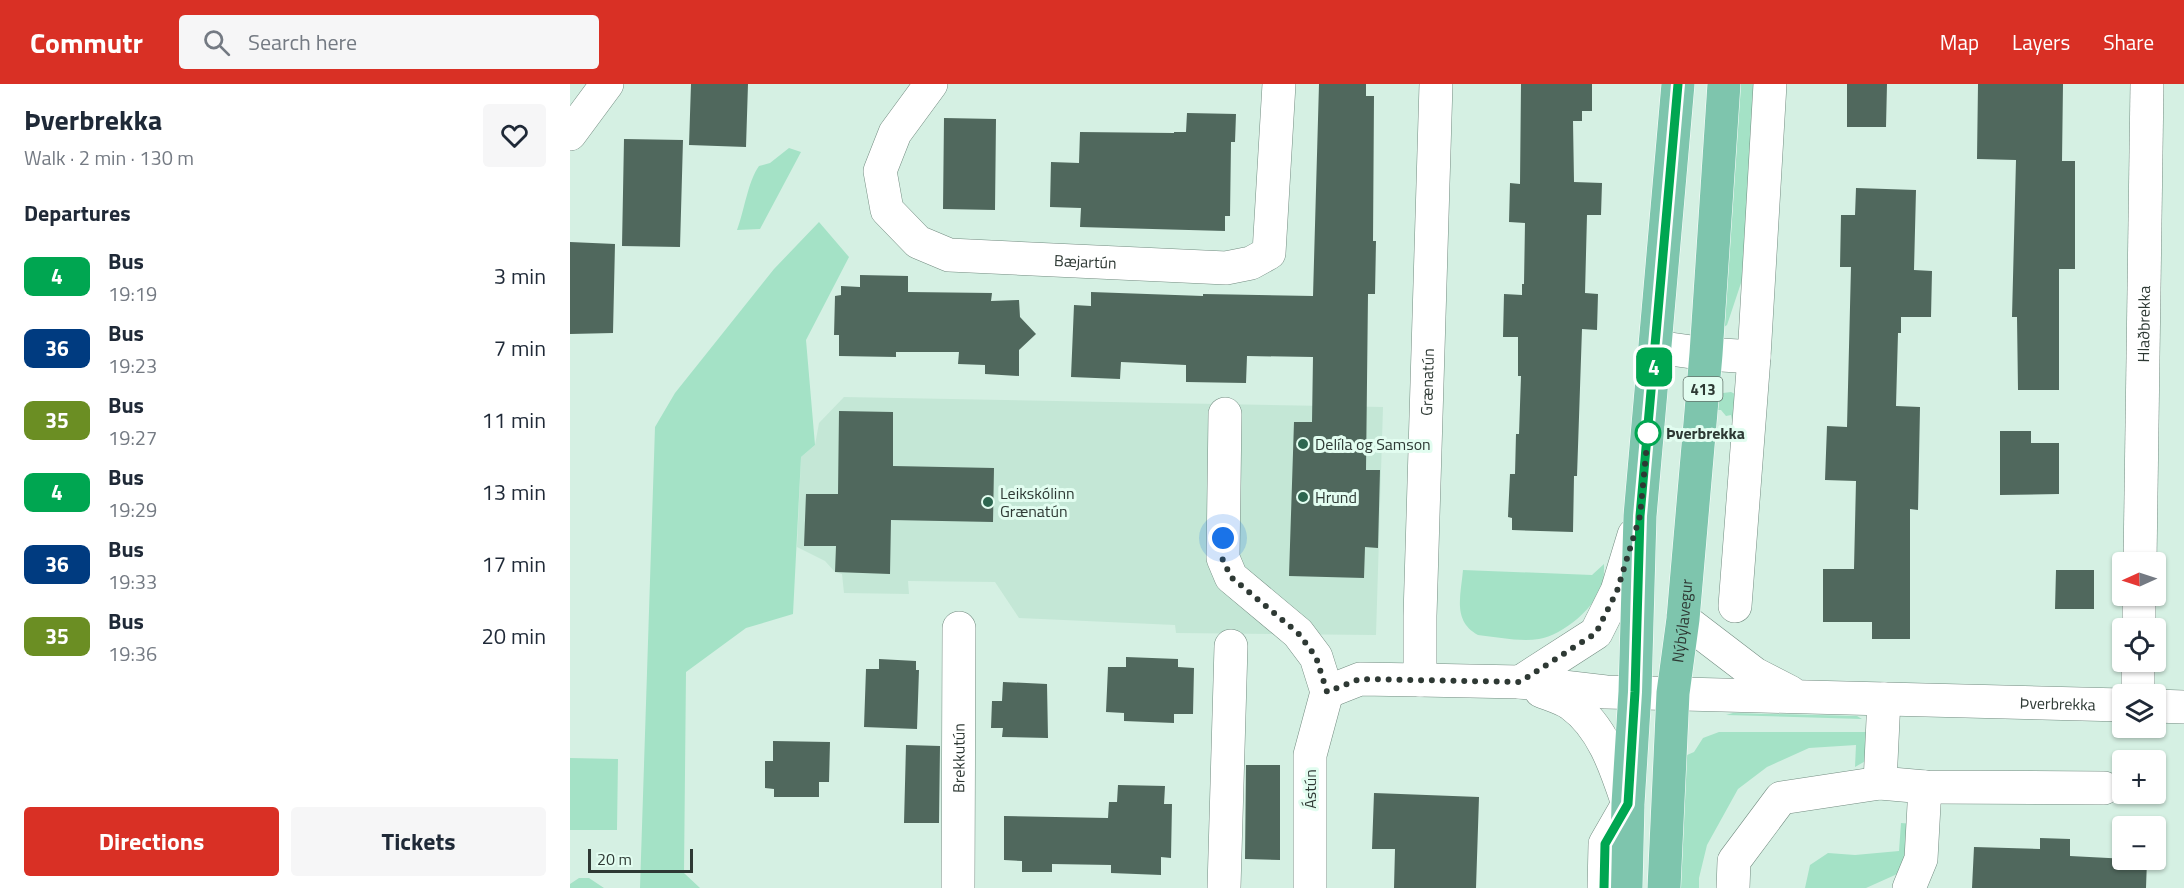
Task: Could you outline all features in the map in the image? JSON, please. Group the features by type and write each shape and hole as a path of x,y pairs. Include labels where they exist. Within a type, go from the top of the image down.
{"main road":[{"path":"1626,888 1640,516 1678,84"},
{"name":"Nýbýlavegur","path":"1664,888 1673,693 1683,619 1706,354 1724,84"}],"street":[{"path":"570,134 607,84"},
{"name":"Bæjartún","path":"931,84 895,133 880,171 887,210 918,242 949,255 1226,268 1251,263 1269,253 1279,84"},
{"name":"Grænatún","path":"1420,680 1436,84"},
{"path":"1735,606 1754,357 1770,84"},
{"name":"Hlaðbrekka","path":"2140,552 2147,84"},
{"path":"1656,347 1706,354 1754,357"},
{"path":"1225,414 1222,558 1231,577 1298,633 1316,657 1327,692 1360,679 1520,682 1606,692 1635,692"},
{"path":"1520,682 1596,633 1617,591 1640,516"},
{"path":"1683,619 1755,674 1800,696"},
{"name":"Brekkutún","path":"958,888 959,628"},
{"path":"1224,888 1231,646"},
{"path":"1520,682 1569,703 1590,720 1610,754 1628,804 1605,844 1604,888"},
{"name":"Ástún","path":"1310,888 1310,754 1327,692"},
{"name":"Þverbrekka","path":"1635,692 2112,705"},
{"path":"1880,783 1884,699"},
{"path":"2166,706 2184,707"},
{"path":"1733,888 1734,861 1781,798 1880,783 1924,787 2104,788"},
{"path":"1909,888 1921,859 1924,787"}],"shaded area":[{"name":"Leikskólinn Grænatún","path":"844,397 1383,407 1376,635 1176,633 1175,625 1019,618 995,582 908,581 909,594 844,593 842,574 835,572 825,561 797,547 801,457 815,445 819,423"}],"green space":[{"path":"1739,84 1755,84 1744,274 1727,325 1724,327"},
{"path":"789,148 801,152 760,229 737,230 755,172 759,166 770,163"},
{"path":"819,222 849,257 806,340 815,445 801,457 793,614 746,628 686,672 684,873 700,888 640,888 655,427 675,393 774,269"},
{"path":"1731,392 1737,395 1740,403 1738,444 1731,447 1730,436 1735,435 1731,415 1726,416 1721,410 1714,410 1723,393"},
{"path":"1604,564 1603,582 1594,601 1568,626 1548,636 1524,640 1478,635 1464,622 1461,615 1463,570 1592,575"},
{"path":"1733,713 1857,716 1862,719 1726,715"},
{"path":"1719,732 1871,732 1869,759 1855,767 1856,745 1809,748 1767,767 1738,789 1707,845 1699,878 1699,888 1676,888 1680,758 1694,752 1703,738"},
{"path":"570,758 618,759 617,830 570,830"},
{"path":"1901,823 1915,824 1908,866 1895,875 1866,888 1805,888 1810,865 1828,853 1855,855 1899,851"},
{"path":"579,878 589,878 604,888 570,888 570,884"}],"building":[{"path":"691,84 748,84 746,147 689,145"},
{"path":"1319,84 1366,84 1366,96 1374,96 1375,294 1368,294 1366,470 1380,470 1378,548 1365,547 1364,578 1289,576 1294,422 1312,422 1313,357 1247,356 1246,383 1186,382 1186,365 1121,362 1120,379 1071,377 1074,305 1091,306 1091,292 1203,296 1203,294 1313,296"},
{"path":"1521,84 1592,84 1592,111 1582,111 1582,121 1573,121 1574,182 1602,183 1601,215 1587,215 1585,293 1598,294 1597,330 1582,329 1573,532 1512,530 1512,518 1508,517 1510,474 1515,474 1516,434 1519,434 1521,376 1518,376 1518,337 1503,337 1504,294 1522,295 1522,284 1524,284 1525,223 1509,222 1510,183 1520,184"},
{"path":"1847,84 1887,84 1886,127 1847,127"},
{"path":"1978,84 2063,84 2062,161 2075,161 2075,269 2059,269 2059,390 2018,390 2017,317 2012,317 2016,160 1977,159"},
{"path":"1187,113 1236,114 1235,142 1231,142 1230,216 1225,216 1225,231 1080,227 1081,208 1050,207 1051,162 1079,163 1080,132 1186,132"},
{"path":"944,118 996,119 995,210 943,209"},
{"path":"624,139 683,140 680,247 622,246"},
{"path":"1856,188 1916,190 1914,270 1932,271 1931,317 1901,317 1901,333 1898,333 1896,406 1920,407 1918,510 1910,509 1910,639 1872,639 1872,622 1823,622 1823,569 1854,569 1856,481 1825,480 1827,426 1847,427 1851,267 1840,267 1841,215 1855,215"},
{"path":"570,242 615,244 613,333 570,334"},
{"path":"860,275 908,276 908,292 992,293 991,301 1019,300 1020,317 1036,334 1019,350 1019,376 985,374 985,365 958,364 959,352 896,352 896,357 839,356 839,335 834,335 835,296 841,295 841,286 860,287"},
{"path":"839,411 893,412 893,466 994,468 993,522 891,520 890,574 835,572 836,546 804,546 806,494 838,494"},
{"path":"2000,431 2031,431 2031,443 2059,443 2059,494 2000,495"},
{"path":"2056,570 2094,570 2094,609 2055,609"},
{"path":"1126,657 1178,659 1178,667 1194,668 1193,714 1174,714 1174,723 1124,721 1124,713 1106,712 1108,667 1126,667"},
{"path":"879,659 916,661 916,670 919,670 917,729 864,727 866,669 879,669"},
{"path":"1003,682 1047,684 1048,738 1002,737 1003,728 991,728 992,701 1002,701"},
{"path":"773,741 830,742 829,782 819,782 819,797 774,797 774,789 765,788 765,761 773,761"},
{"path":"906,745 940,746 939,823 904,823"},
{"path":"1246,765 1280,765 1280,860 1245,859"},
{"path":"1118,785 1165,786 1164,804 1172,804 1171,858 1161,857 1161,875 1111,873 1111,865 1052,864 1052,872 1022,872 1022,861 1004,860 1004,816 1108,818 1109,802 1117,802"},
{"path":"1374,793 1479,797 1476,888 1394,888 1395,849 1372,849"},
{"path":"2040,838 2070,839 2070,856 2112,858 2112,870 2147,870 2146,888 1972,888 1974,847 2040,849"}],"bus line":[{"name":"4","path":"1604,888 1605,844 1628,804 1635,692 1640,516 1678,84"}],"place":[{"name":"Þverbrekka","path":"1648,433"},
{"name":"Delíla og Samson","path":"1303,444"},
{"name":"Hrund","path":"1303,497"},
{"name":"Leikskólinn Grænatún","path":"988,502"}],"route":[{"path":"1223,538 1222,558 1231,577 1298,633 1316,657 1327,692 1360,679 1520,682 1596,633 1617,591 1640,516 1648,433"}]}
